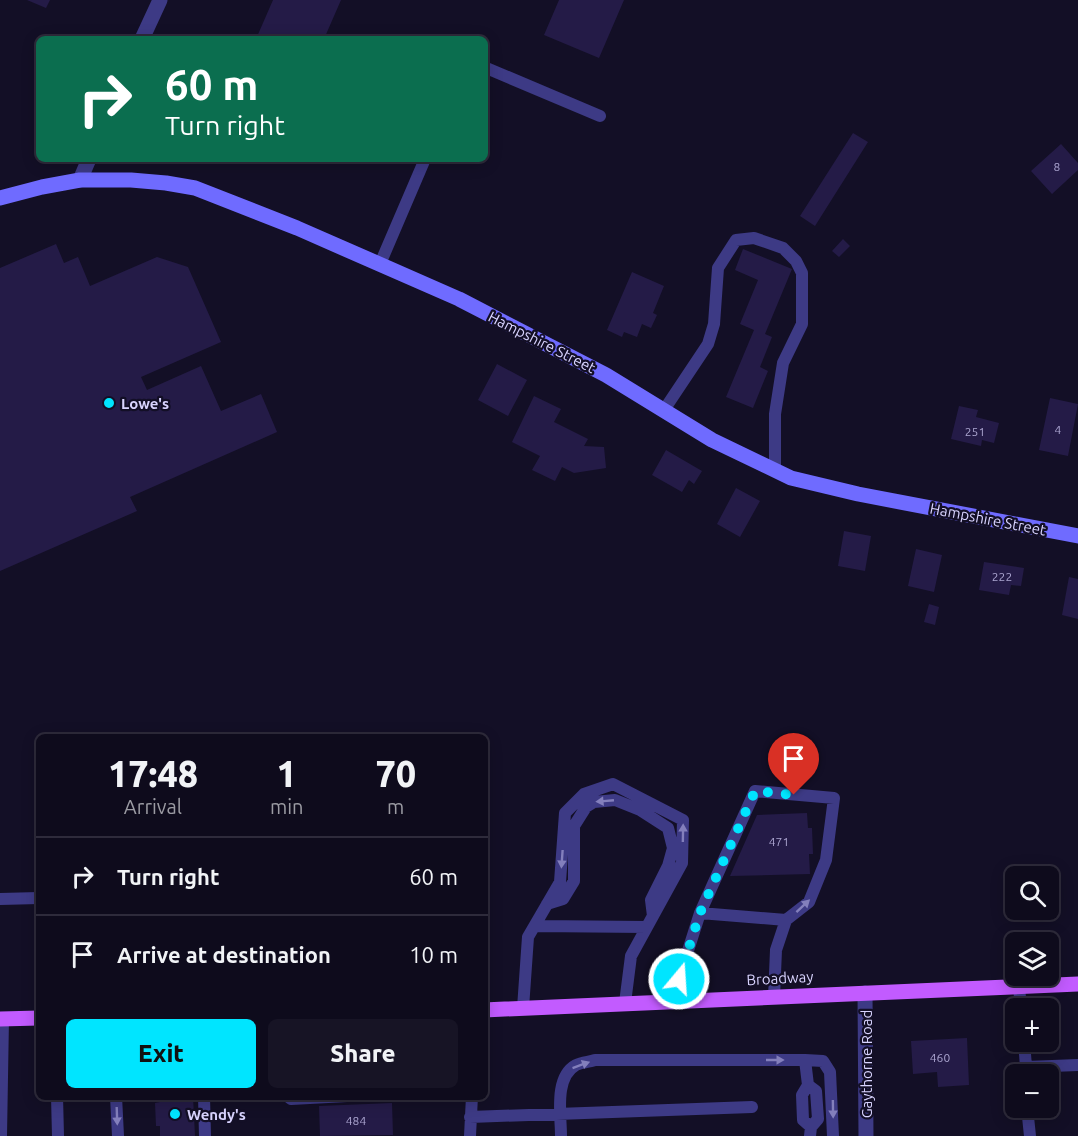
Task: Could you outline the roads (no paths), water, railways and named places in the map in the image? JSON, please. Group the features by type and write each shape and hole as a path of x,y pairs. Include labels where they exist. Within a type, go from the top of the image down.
{"main road":[{"name":"Broadway","path":"488,1010 1078,984"},
{"path":"1,1019 36,1018"}],"street":[{"path":"143,36 160,0"},
{"path":"80,180 88,162"},
{"name":"Hampshire Street","path":"0,198 80,180 131,180 166,183 195,189 297,228 459,298 606,375 712,440 791,477 858,494 1078,537"},
{"name":"Gaythorne Road","path":"865,993 866,1136"}],"lane":[{"path":"488,69 600,116"},
{"path":"380,264 424,162"},
{"path":"664,410 708,344 714,324 718,268 726,253 736,240 754,238 783,248 796,261 802,273 802,324 783,363 775,414 776,470"},
{"path":"523,1008 528,937 560,882 565,813 584,794 614,784 683,820 682,863 631,956 626,1004"},
{"path":"672,1001 700,913 755,791 834,798 826,860 818,881 809,902 786,920 776,950 774,997"},
{"path":"0,899 36,898"},
{"path":"700,913 786,920"},
{"path":"535,926 647,927"},
{"path":"1019,987 1020,998"},
{"path":"1,1019 1,1136"},
{"path":"561,1136 563,1082 568,1071 578,1064 595,1060 805,1060 823,1061 830,1072 833,1136"},
{"path":"805,1060 808,1085 802,1095 803,1120 810,1131"},
{"path":"1059,1067 1078,1065"},
{"path":"57,1100 58,1136"},
{"path":"116,1100 118,1136"},
{"path":"204,1100 205,1136"},
{"path":"470,1136 472,1100"},
{"path":"470,1117 752,1107"},
{"path":"1028,1118 1030,1136"}],"place":[{"name":"Lowe's","path":"109,403"},
{"name":"Wendy's","path":"175,1114"}]}
